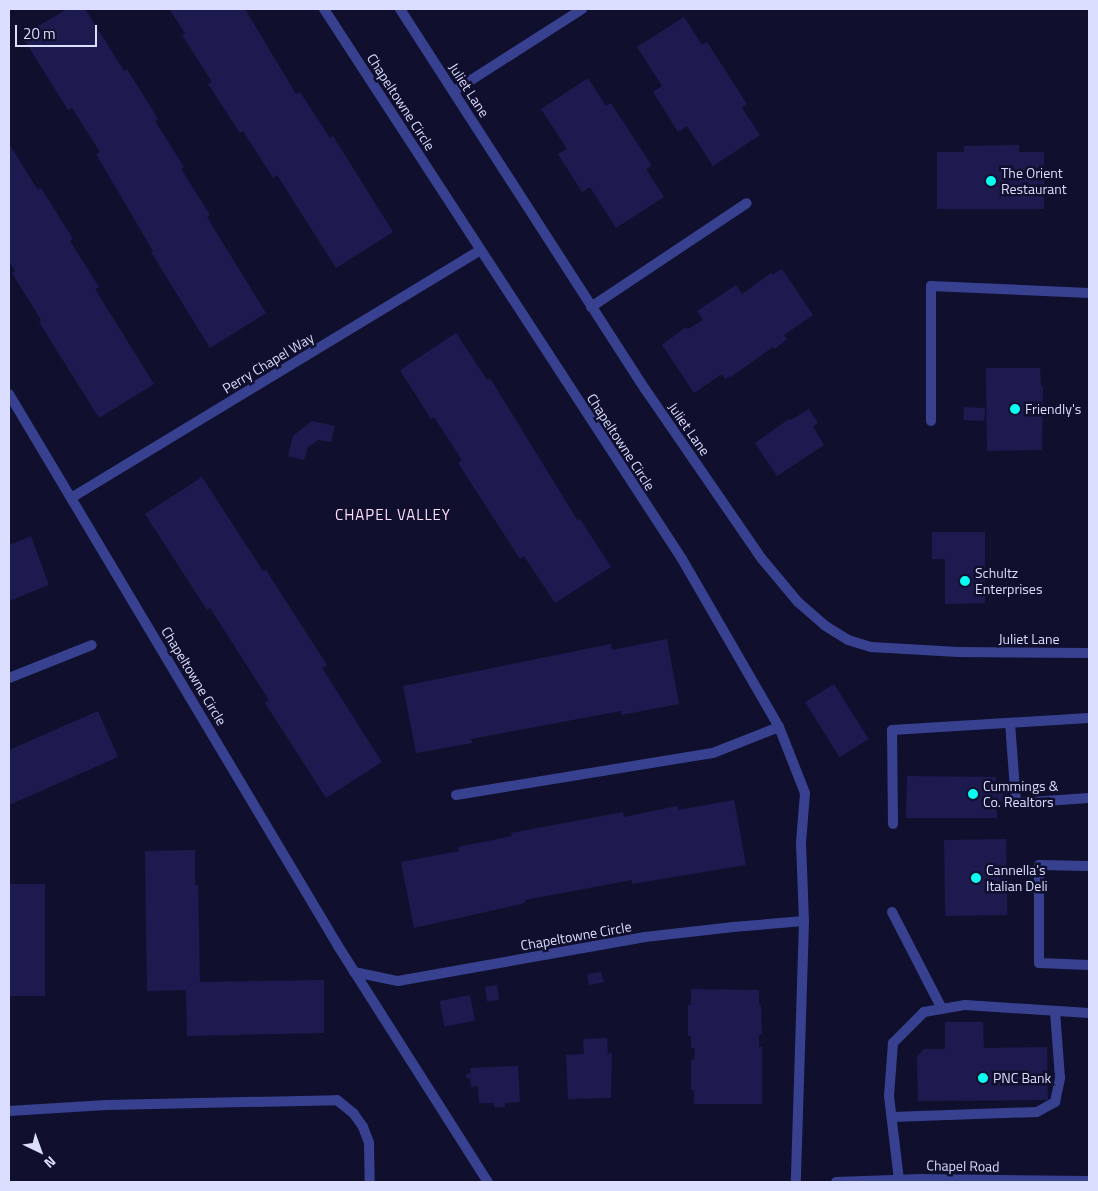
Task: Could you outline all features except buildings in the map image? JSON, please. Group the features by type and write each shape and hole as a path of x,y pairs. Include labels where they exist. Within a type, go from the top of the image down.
{"street":[{"name":"Chapeltowne Circle","path":"324,9 682,559 779,727 805,792 801,843 804,921 796,1182"},
{"name":"Juliet Lane","path":"400,9 592,307 762,559 798,602 824,625 848,640 871,647 893,650 1089,653"},
{"path":"454,92 582,9"},
{"path":"592,307 747,203"},
{"name":"Perry Chapel Way","path":"71,498 480,250"},
{"path":"931,421 931,286 1089,293"},
{"name":"Chapeltowne Circle","path":"9,394 354,972 488,1182"},
{"path":"9,678 92,645"},
{"path":"893,824 892,730 1089,718"},
{"path":"1010,724 1016,803 1089,798"},
{"path":"456,795 713,753 779,727"},
{"path":"1089,866 1038,865 1040,963 1089,964"},
{"path":"892,912 942,1009"},
{"name":"Chapeltowne Circle","path":"354,972 398,981 645,938 733,927 804,921"},
{"path":"899,1180 889,1096 894,1044 924,1012 965,1005 1089,1013"},
{"path":"892,1117 1037,1112 1055,1102 1060,1078 1055,1010"},
{"path":"9,1111 126,1104 337,1100 354,1114 363,1127 369,1143 370,1182"},
{"name":"Chapel Road","path":"836,1182 899,1180 1089,1181"}],"place":[{"name":"The Orient Restaurant","path":"991,181"},
{"name":"Friendly's","path":"1015,409"},
{"name":"Schultz Enterprises","path":"965,581"},
{"name":"Cummings & Co. Realtors","path":"973,794"},
{"name":"Cannella's Italian Deli","path":"976,878"},
{"name":"PNC Bank","path":"983,1078"}],"district":[{"name":"CHAPEL VALLEY","path":"393,515"}]}
